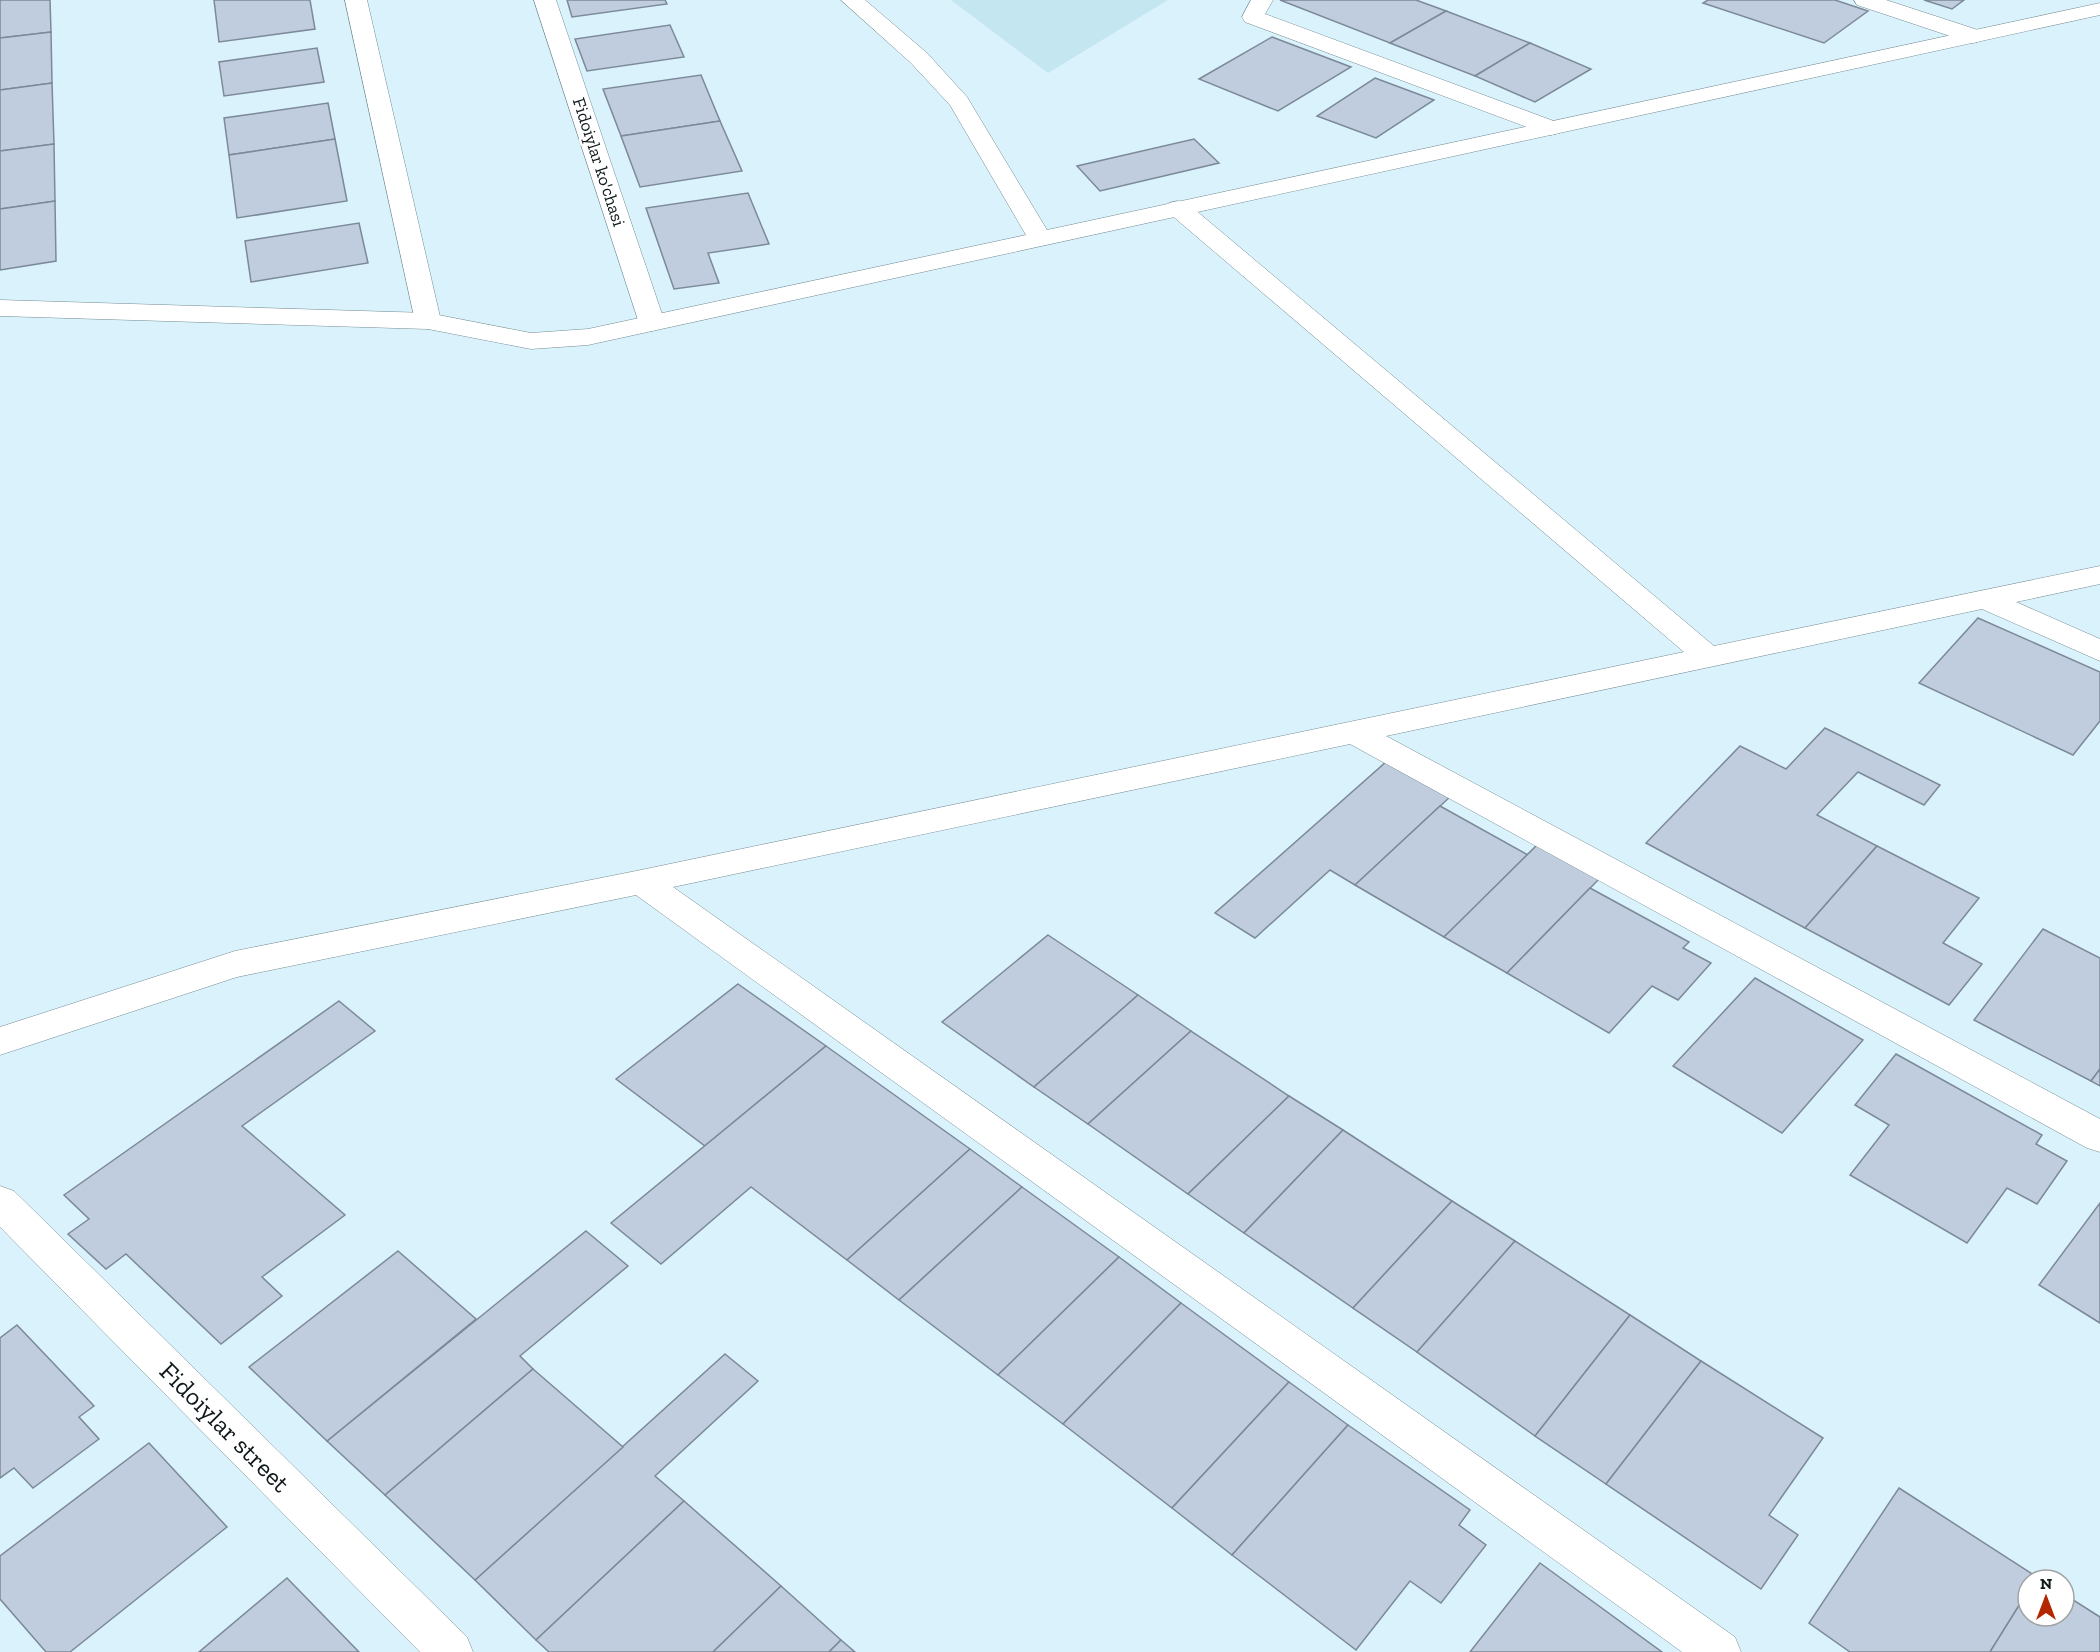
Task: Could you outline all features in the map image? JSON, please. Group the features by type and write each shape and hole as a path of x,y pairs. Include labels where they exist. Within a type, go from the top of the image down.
{"street":[{"path":"356,0 428,321"},
{"name":"Fidoiylar ko'chasi","path":"545,0 652,323"},
{"path":"852,0 919,58 959,102 1040,238"},
{"path":"1262,0 1253,17 1551,129"},
{"path":"1865,0 1973,36"},
{"path":"0,308 428,321 531,341 588,337 2100,9"},
{"path":"1178,208 1708,657"},
{"path":"0,1041 235,964 641,882 2100,575"},
{"path":"1984,599 2100,651"},
{"path":"1354,732 2100,1137"},
{"path":"641,882 1719,1652"},
{"name":"Fidoiylar street","path":"0,1202 451,1652"}],"shaded area":[{"path":"951,0 1168,0 1048,73"}],"building":[{"path":"0,0 50,0 51,32 0,38"},
{"path":"214,0 310,0 315,29 219,42"},
{"path":"567,0 665,0 667,4 572,17"},
{"path":"1280,0 1416,0 1446,11 1390,43"},
{"path":"1708,0 1835,0 1868,11 1824,43 1703,3"},
{"path":"1924,0 1964,0 1952,9"},
{"path":"1446,11 1530,43 1475,76 1390,43"},
{"path":"670,25 684,57 587,71 575,39"},
{"path":"51,32 52,83 0,90 0,38"},
{"path":"1272,37 1351,67 1278,111 1199,79"},
{"path":"1530,43 1591,69 1535,102 1475,76"},
{"path":"317,48 324,82 224,96 219,62"},
{"path":"701,75 720,121 621,136 603,89"},
{"path":"1375,78 1434,100 1376,138 1317,116"},
{"path":"52,83 54,144 0,151 0,90"},
{"path":"328,103 335,139 229,155 224,118"},
{"path":"720,121 742,171 640,187 621,136"},
{"path":"335,139 347,201 237,218 229,155"},
{"path":"1194,139 1219,163 1100,191 1077,166"},
{"path":"54,144 55,201 0,209 0,151"},
{"path":"748,193 769,244 708,253 719,283 674,289 646,208"},
{"path":"55,201 56,261 0,270 0,209"},
{"path":"359,223 368,263 251,282 245,241"},
{"path":"1978,618 2100,672 2100,721 2073,755 1919,683"},
{"path":"1825,728 1940,785 1924,805 1858,772 1817,815 1877,846 1805,928 1646,843 1740,746 1786,769"},
{"path":"1387,761 1451,796 1355,885 1330,870 1255,938 1215,913"},
{"path":"1440,806 1528,855 1444,937 1355,885"},
{"path":"1538,844 1600,878 1507,973 1444,937"},
{"path":"1877,846 1979,898 1943,943 1982,964 1949,1005 1805,928"},
{"path":"1590,888 1689,942 1683,948 1711,963 1678,1000 1652,986 1609,1033 1507,973"},
{"path":"2043,929 2100,958 2100,1069 2091,1081 1974,1020"},
{"path":"1048,935 1138,995 1034,1087 942,1022"},
{"path":"1755,978 1863,1040 1782,1133 1673,1066"},
{"path":"738,984 826,1046 705,1146 616,1079"},
{"path":"1138,995 1191,1031 1088,1124 1034,1087"},
{"path":"339,1001 375,1031 242,1126 345,1215 262,1277 282,1296 221,1344 126,1254 106,1269 68,1234 89,1219 64,1195"},
{"path":"1191,1031 1289,1096 1188,1194 1088,1124"},
{"path":"826,1046 970,1149 847,1260 751,1187 661,1264 611,1223"},
{"path":"1896,1054 2042,1135 2036,1144 2067,1161 2037,1204 2007,1188 1967,1243 1850,1175 1889,1125 1855,1105"},
{"path":"2100,1069 2100,1086 2091,1081"},
{"path":"1289,1096 1343,1130 1244,1233 1188,1194"},
{"path":"1343,1130 1452,1201 1353,1308 1244,1233"},
{"path":"970,1149 1022,1187 899,1300 847,1260"},
{"path":"1022,1187 1119,1257 998,1375 899,1300"},
{"path":"1452,1201 1515,1241 1417,1352 1353,1308"},
{"path":"2100,1203 2100,1323 2039,1285"},
{"path":"586,1231 628,1266 520,1356 533,1369 385,1495 327,1441"},
{"path":"1515,1241 1630,1315 1535,1436 1417,1352"},
{"path":"398,1251 476,1319 327,1441 249,1367"},
{"path":"1119,1257 1181,1303 1063,1424 998,1375"},
{"path":"1181,1303 1289,1382 1172,1508 1063,1424"},
{"path":"1630,1315 1701,1361 1606,1484 1535,1436"},
{"path":"17,1325 94,1406 79,1417 99,1439 33,1488 14,1468 0,1478 0,1338"},
{"path":"725,1354 758,1381 655,1476 684,1501 536,1640 475,1580"},
{"path":"1701,1361 1823,1438 1769,1515 1798,1535 1761,1589 1606,1484"},
{"path":"533,1369 623,1447 475,1580 385,1495"},
{"path":"1289,1382 1348,1425 1232,1555 1172,1508"},
{"path":"1348,1425 1470,1510 1459,1525 1486,1545 1441,1603 1410,1581 1356,1650 1232,1555"},
{"path":"149,1443 227,1527 70,1652 46,1652 0,1599 0,1556"},
{"path":"1899,1488 2023,1568 2016,1568 2016,1610 1990,1652 1850,1652 1809,1623"},
{"path":"684,1501 781,1586 713,1652 549,1652 536,1640"},
{"path":"1540,1563 1662,1652 1470,1652"},
{"path":"287,1578 359,1652 199,1652"},
{"path":"781,1586 841,1640 829,1652 713,1652"},
{"path":"2076,1602 2100,1617 2100,1652 1990,1652 2016,1610 2016,1628 2076,1628"},
{"path":"841,1640 855,1652 829,1652"}]}
